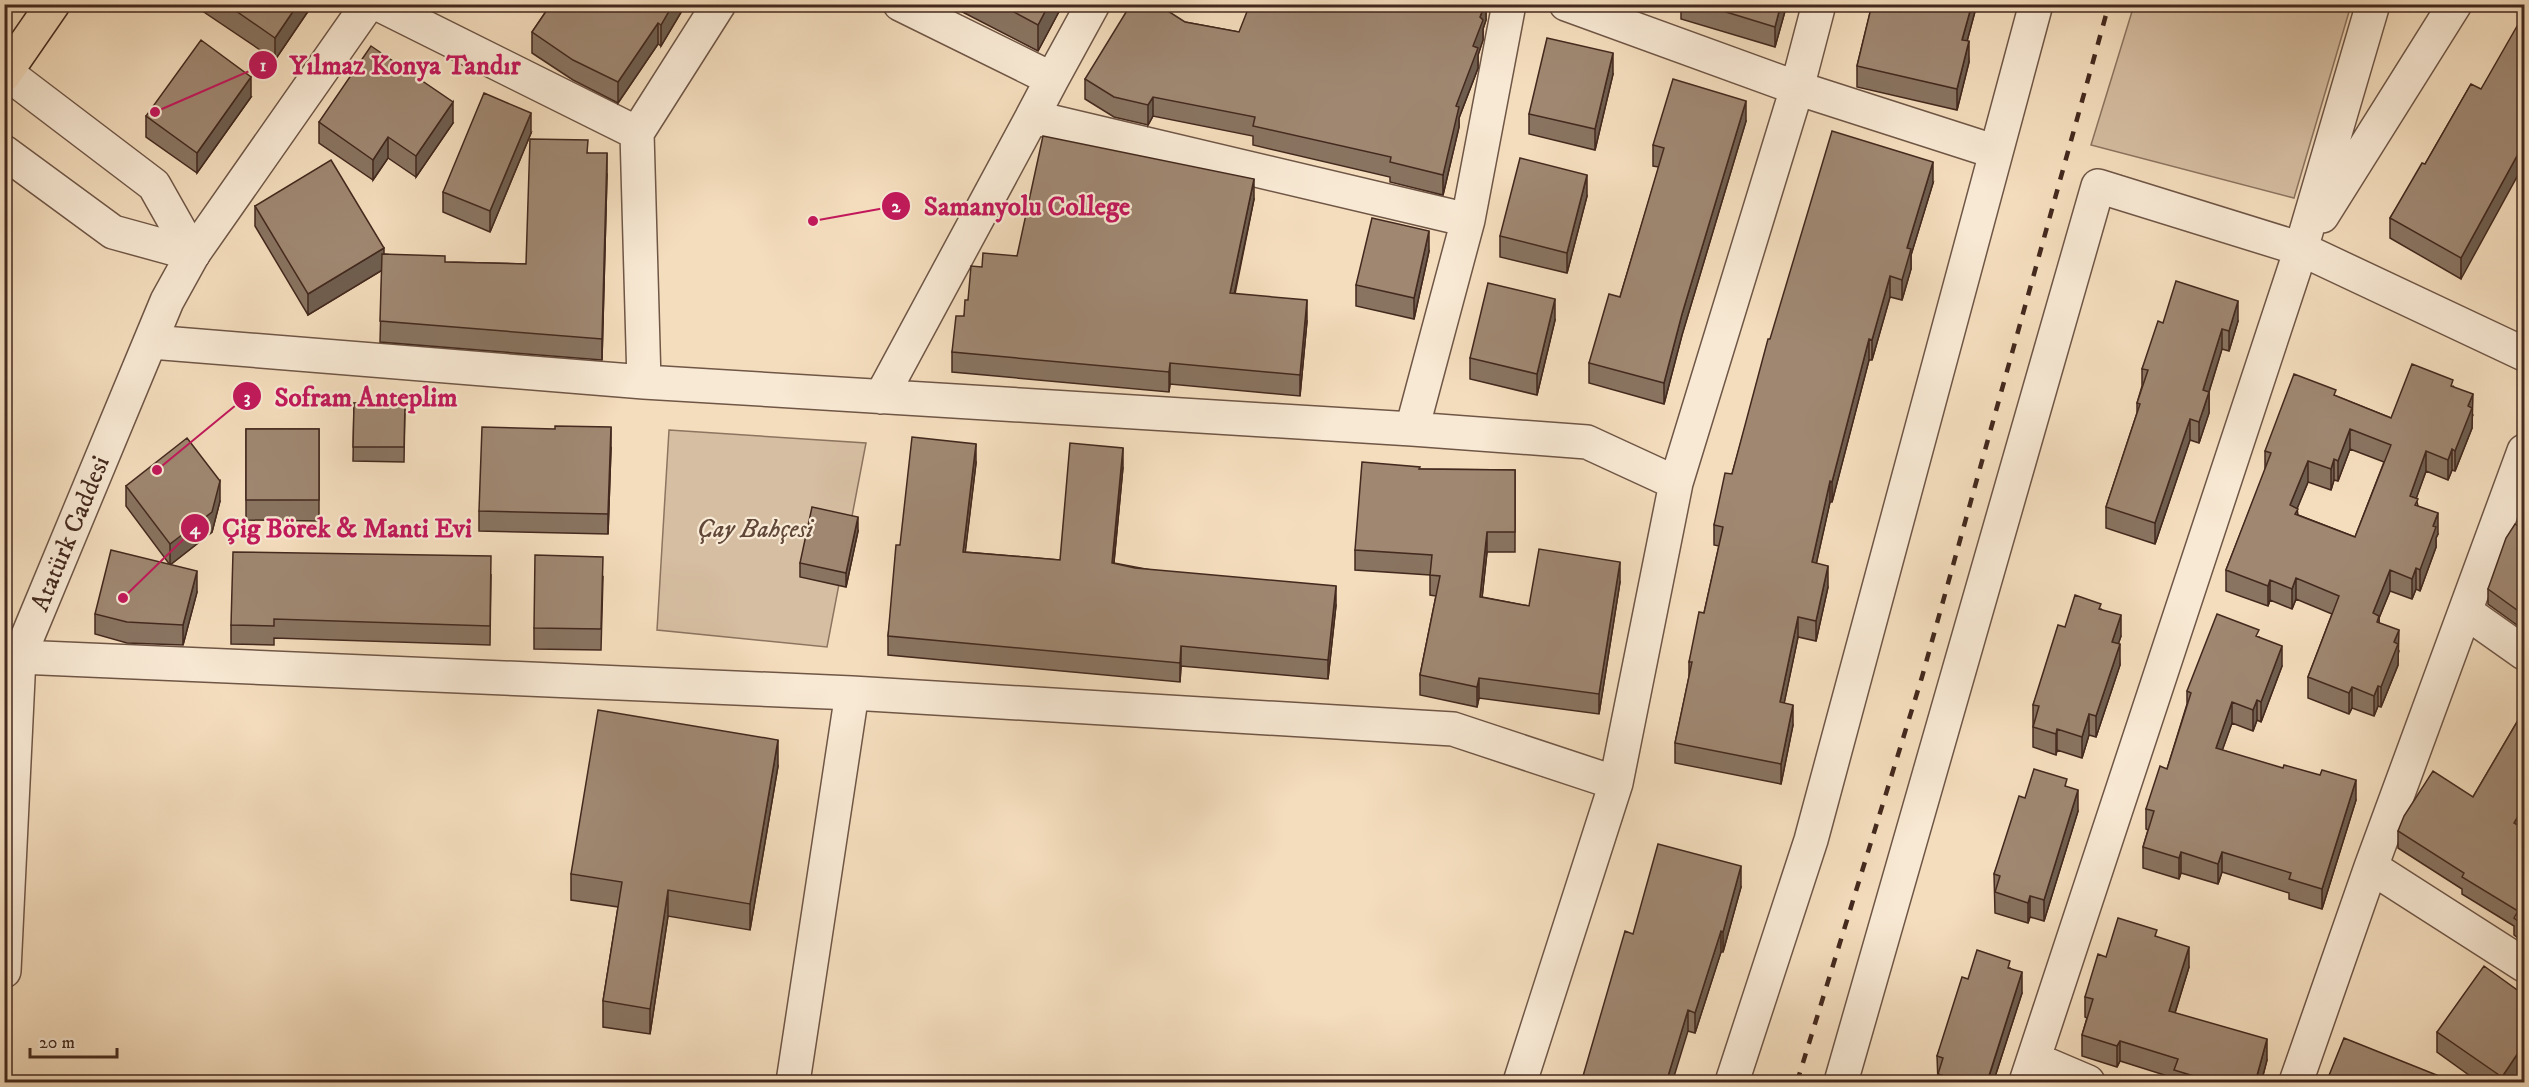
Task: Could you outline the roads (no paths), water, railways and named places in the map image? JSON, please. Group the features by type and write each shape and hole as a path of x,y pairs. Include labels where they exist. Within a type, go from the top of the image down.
{"highway":[{"path":"5,73 54,4"}],"street":[{"name":"Atatürk Caddesi","path":"4,971 12,659 167,301 193,254 368,4"},
{"path":"378,4 637,133"},
{"path":"644,382 637,133 719,4"},
{"path":"900,4 1052,79"},
{"path":"881,397 1093,4"},
{"path":"1412,429 1468,220 1509,4"},
{"path":"1566,4 1797,88 1996,152"},
{"path":"1520,1083 1616,783 1676,483 1797,88 1819,4"},
{"path":"1732,1083 1811,840 2036,4"},
{"path":"2088,1083 2030,1071 2301,249 2373,4"},
{"path":"2301,249 2455,4"},
{"path":"5,73 154,185 193,254"},
{"path":"1032,117 1468,220"},
{"path":"4,152 113,232 193,254"},
{"path":"1841,1083 2098,186 2301,249 2524,354"},
{"path":"151,342 644,382 1412,429 1587,442 1676,483"},
{"path":"2296,1083 2371,867 2524,451"},
{"path":"2466,612 2524,653"},
{"path":"12,659 852,693 1453,729 1616,783"},
{"path":"793,1083 852,693"},
{"path":"2371,867 2524,965"}],"railway":[{"path":"1797,1082 1922,677 2109,4"}],"place":[{"name":"Yılmaz Konya Tandır","path":"155,112"},
{"name":"Samanyolu College","path":"813,221"},
{"name":"Sofram Anteplim","path":"157,470"},
{"name":"Çig Börek & Manti Evi","path":"123,598"}],"park label":[{"name":"Çay Bahçesi","path":"755,529"}]}
